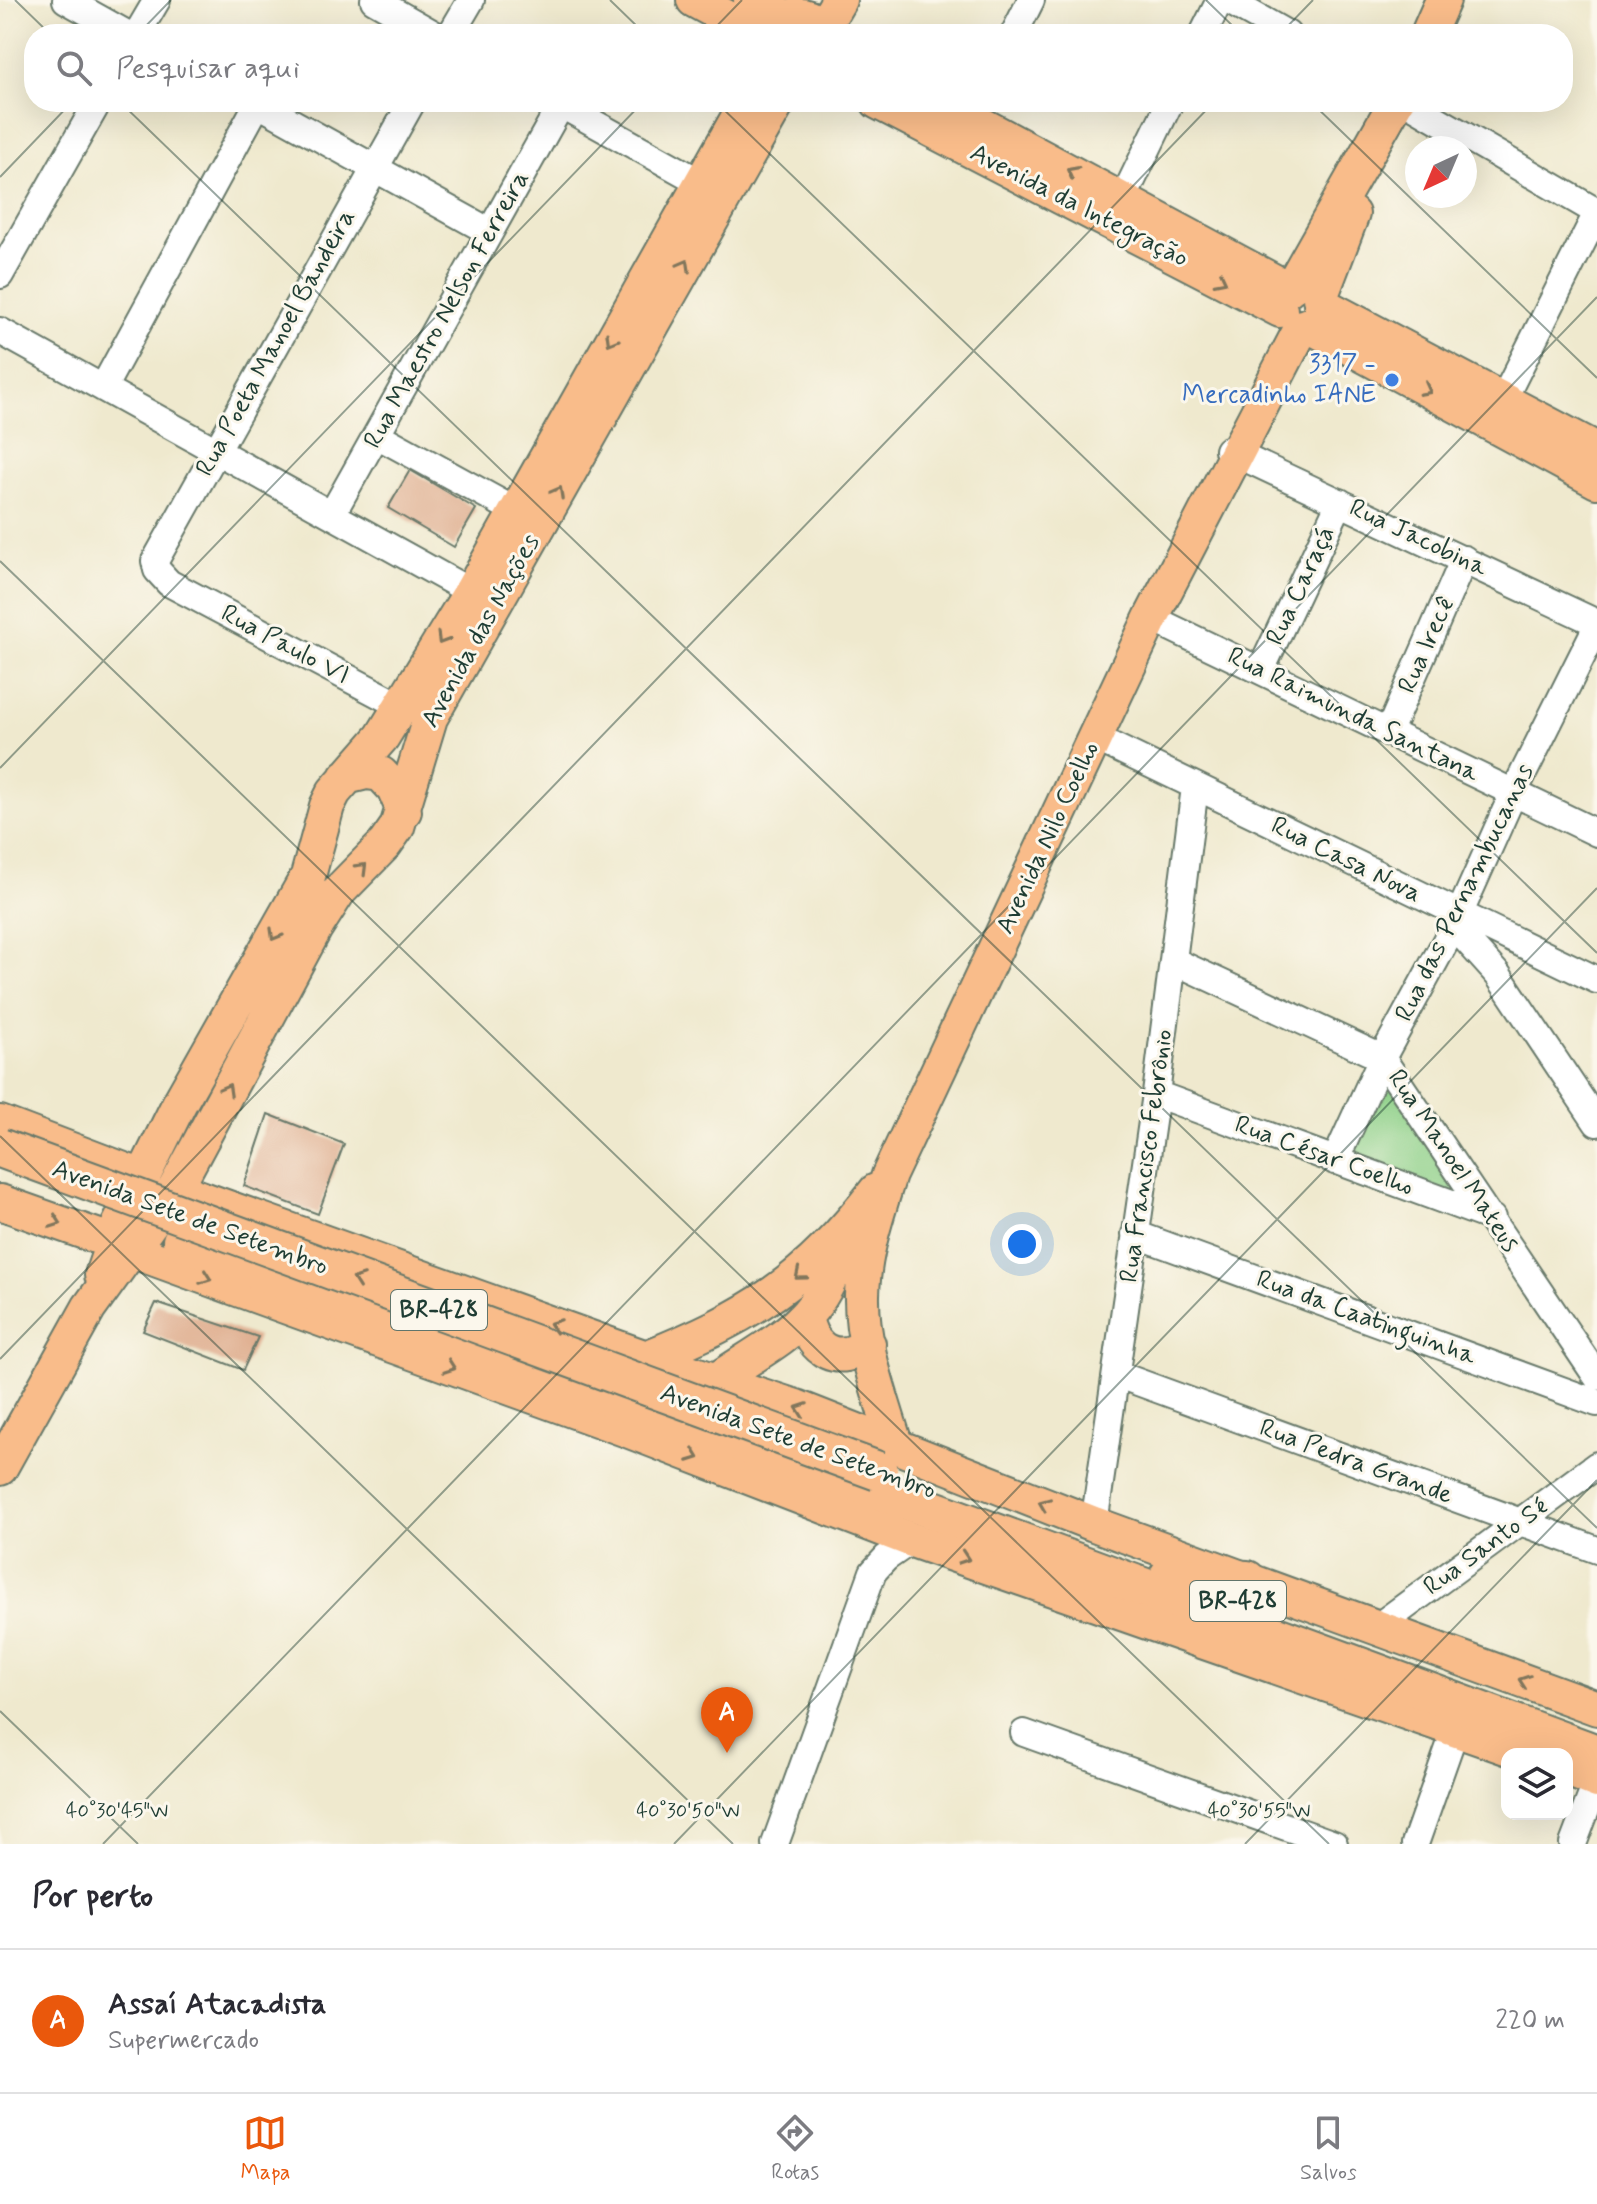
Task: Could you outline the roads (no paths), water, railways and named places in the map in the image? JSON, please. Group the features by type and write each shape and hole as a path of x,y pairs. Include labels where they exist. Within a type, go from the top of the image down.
{"highway":[{"name":"Avenida Sete de Setembro","path":"0,1148 679,1398 878,1481 1597,1754"},
{"name":"Avenida Sete de Setembro","path":"0,1172 400,1325 1169,1576 1597,1734"},
{"path":"679,1398 715,1381"},
{"path":"1169,1576 1247,1580"}],"main road":[{"path":"694,0 800,21"},
{"path":"751,0 800,21"},
{"path":"1432,24 1443,0"},
{"name":"Avenida das Nações","path":"123,1247 149,1165 179,1104 308,876 327,806 346,777 382,737 471,592 514,510 741,112"},
{"name":"Avenida das Nações","path":"123,1247 175,1189 315,928 338,892 385,844 404,811 430,718 772,112"},
{"name":"Avenida da Integração","path":"899,112 1299,307 1503,400 1597,450"},
{"name":"Avenida da Integração","path":"978,112 1299,307 1597,481"},
{"name":"Avenida Nilo Coelho","path":"889,1175 1391,112"},
{"path":"346,777 366,772 381,774 394,788 404,811"},
{"name":"Avenida Sete de Setembro","path":"0,1123 149,1165"},
{"path":"192,1158 194,1174 202,1186 223,1203"},
{"path":"646,1358 708,1333 751,1311 812,1266 848,1228 889,1175"},
{"path":"878,1481 862,1297 865,1267 889,1175"},
{"name":"Avenida Sete de Setembro","path":"175,1189 223,1203 715,1381 878,1481 912,1540 1510,1748"},
{"name":"Avenida Sete de Setembro","path":"0,1202 627,1430 1094,1524 1597,1708"},
{"path":"715,1381 786,1334 814,1309 835,1274 848,1228"},
{"path":"0,1468 123,1247"},
{"path":"805,1317 813,1342 829,1354 846,1356 868,1344"},
{"path":"1573,1771 1597,1781"}],"street":[{"path":"66,0 109,24"},
{"path":"143,24 157,0"},
{"path":"374,0 416,24"},
{"path":"457,24 471,0"},
{"path":"1019,24 1031,0"},
{"path":"1208,24 1220,0"},
{"path":"1227,0 1269,24"},
{"path":"0,275 92,112"},
{"path":"103,388 251,112"},
{"path":"272,112 490,232"},
{"name":"Rua Poeta Manoel Bandeira","path":"169,583 157,570 155,561 406,112"},
{"name":"Rua Maestro Nelson Ferreira","path":"332,514 554,112"},
{"path":"575,112 700,182"},
{"path":"1123,199 1165,112"},
{"path":"1424,112 1597,213 1503,400"},
{"path":"0,331 471,592"},
{"path":"377,435 514,510"},
{"name":"Rua Jacobina","path":"1233,452 1597,624"},
{"name":"Rua Caraçá","path":"1261,670 1340,502"},
{"name":"Rua Irecê","path":"1389,731 1464,559"},
{"name":"Rua Paulo VI","path":"169,583 401,706"},
{"name":"Rua Raimunda Santana","path":"1151,618 1597,833"},
{"name":"Rua das Pernambucanas","path":"1335,1161 1382,1058 1457,920 1513,794 1597,624"},
{"name":"Rua Casa Nova","path":"1096,738 1457,920 1597,980"},
{"name":"Rua Francisco Febrônio","path":"1094,1524 1156,1094 1195,787"},
{"path":"1457,920 1498,975 1597,1123"},
{"name":"Rua Manoel Mateus","path":"1174,961 1382,1058 1597,1377"},
{"name":"Rua César Coelho","path":"1156,1094 1492,1218"},
{"name":"Rua da Caatinguinha","path":"1135,1234 1597,1403"},
{"name":"Rua Pedra Grande","path":"1116,1374 1597,1550"},
{"name":"Rua Santo Sé","path":"1376,1628 1597,1465"},
{"path":"775,1844 873,1572 878,1481"},
{"path":"873,1572 886,1558 912,1540"},
{"path":"1415,1844 1456,1728"},
{"path":"1024,1733 1334,1844"},
{"path":"1573,1844 1597,1781"}],"place":[{"name":"3317 - Mercadinho IANE","path":"1392,380"},
{"name":"Assaí Atacadista","path":"727,1753"}]}
